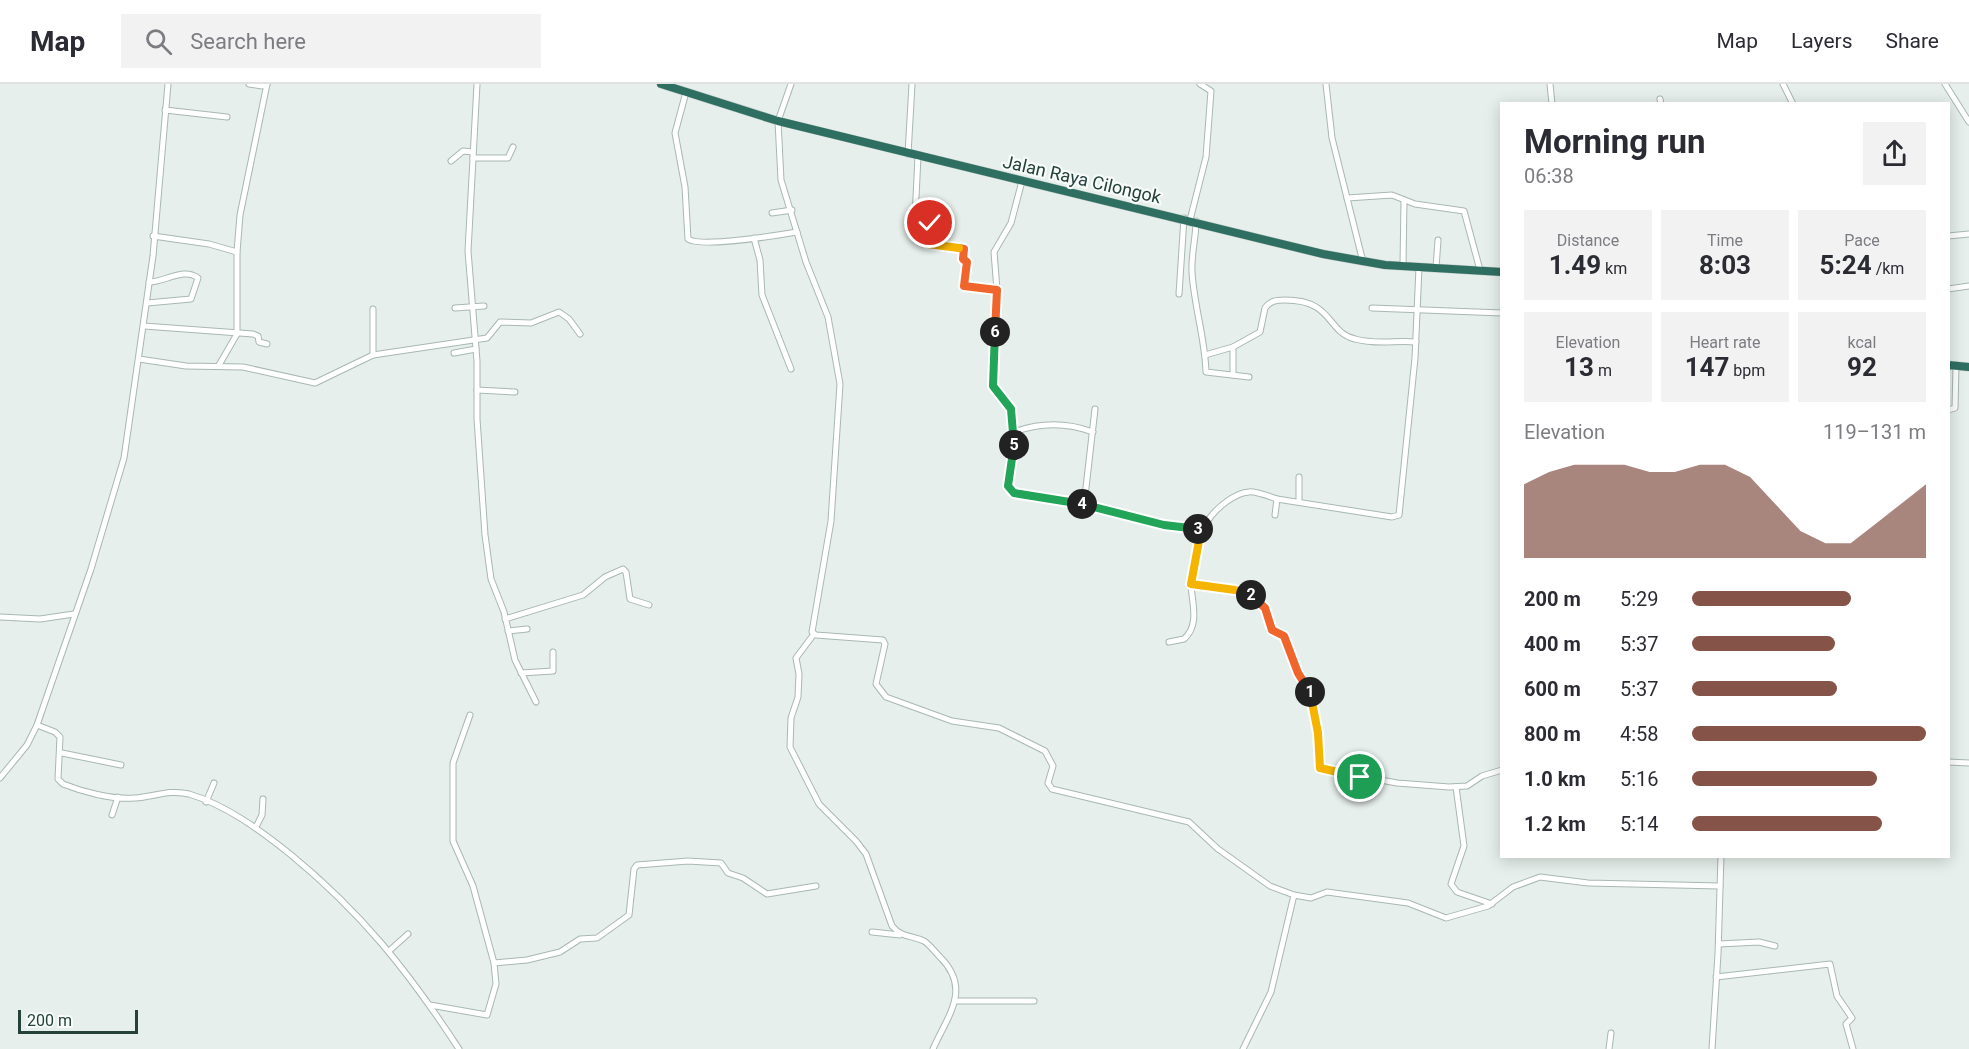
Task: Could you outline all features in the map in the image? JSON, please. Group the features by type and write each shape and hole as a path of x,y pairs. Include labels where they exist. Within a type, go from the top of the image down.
{"highway":[{"name":"Jalan Raya Cilongok","path":"661,84 778,121 1190,220 1280,244 1363,262 1500,272"},
{"path":"1952,365 1969,367"}],"street":[{"path":"0,778 27,745 38,725 91,569 124,458 147,303 168,84"},
{"path":"219,364 237,334 237,252 240,215 267,84 249,84"},
{"path":"477,84 468,251 487,550 491,579 505,619 515,660 536,702"},
{"path":"790,84 778,121 781,180 828,317 840,378 839,423 831,521 813,622 814,634 796,658 799,674 798,697 791,718 790,747 819,804 866,854 884,912 892,926 902,935"},
{"path":"908,154 912,84"},
{"path":"1179,294 1179,274 1206,157 1207,119 1211,91 1200,84"},
{"path":"1326,84 1332,138 1363,262"},
{"path":"1550,84 1552,102"},
{"path":"1783,84 1792,102"},
{"path":"1945,84 1969,122"},
{"path":"686,92 675,133 685,188 688,239 698,242 797,232"},
{"path":"165,110 227,117"},
{"path":"451,161 464,152 508,158 513,147"},
{"path":"918,156 915,218 916,221 930,223 928,244 964,249 963,259 967,262 964,286 997,290"},
{"path":"1022,181 1011,223 994,252 997,290 993,386 1011,409 1014,432 1008,486 1014,493 1084,505 1164,525 1201,530"},
{"path":"1347,198 1392,195 1404,200 1465,212 1480,270"},
{"path":"1403,266 1404,200"},
{"path":"772,213 792,210"},
{"path":"1190,220 1192,270 1208,374 1249,377"},
{"path":"1950,236 1969,234"},
{"path":"153,236 209,244 237,252"},
{"path":"754,238 760,260 762,295 791,369"},
{"path":"1436,268 1438,240"},
{"path":"1169,642 1184,639 1190,632 1195,608 1191,584 1201,530 1220,506 1235,494 1250,492 1277,499 1392,517 1399,514 1416,342 1419,267"},
{"path":"147,303 191,299 198,278 191,275 174,275 149,282"},
{"path":"1950,289 1969,286"},
{"path":"1206,355 1233,347 1262,330 1266,305 1274,301 1287,300 1315,305 1330,316 1341,331 1353,339 1384,343 1416,342"},
{"path":"455,308 484,306"},
{"path":"1372,308 1500,313"},
{"path":"373,309 373,355"},
{"path":"139,359 186,366 219,364 318,382 373,355 491,336 500,322 531,323 556,312 563,313 580,334"},
{"path":"144,326 255,334 259,342 267,344"},
{"path":"1233,347 1233,375"},
{"path":"454,353 476,349"},
{"path":"1950,409 1955,408 1952,365"},
{"path":"477,390 515,392"},
{"path":"1084,505 1095,409"},
{"path":"1014,432 1053,424 1074,426 1093,432"},
{"path":"1299,477 1299,502"},
{"path":"1275,515 1277,499"},
{"path":"505,619 583,595 605,577 623,569 626,572 630,599 648,604"},
{"path":"1191,584 1246,593 1265,608 1272,630 1284,636 1298,673 1313,697 1320,768 1397,783 1456,788 1467,786 1482,776 1500,771"},
{"path":"0,617 39,618 74,614"},
{"path":"508,631 527,629"},
{"path":"814,634 883,640 885,644 876,684 886,697 952,721 999,728 1015,734 1049,754 1053,766 1048,783 1052,789 1189,822 1218,849 1270,886 1294,895 1311,898 1327,892 1408,903 1445,918 1492,904 1513,887 1540,877 1588,884 1720,886"},
{"path":"521,673 553,671 552,652"},
{"path":"430,1005 487,1015 496,984 494,963 473,886 453,841 453,763 470,715"},
{"path":"38,725 58,734 62,742 60,782 76,789 132,799 174,793 188,794 256,827 321,880 379,936 459,1049"},
{"path":"62,753 121,765"},
{"path":"1950,762 1969,763"},
{"path":"206,802 214,783"},
{"path":"1456,788 1464,846 1451,884 1457,892 1492,904"},
{"path":"112,815 118,797"},
{"path":"256,827 262,815 263,799"},
{"path":"1712,1049 1719,944 1721,858"},
{"path":"494,963 544,957 560,952 580,939 595,939 603,935 629,915 634,869 637,865 688,861 721,863 729,873 743,878 767,894 816,886"},
{"path":"1243,1049 1271,992 1294,895"},
{"path":"872,932 902,935 927,943 950,967 956,979 955,1001 933,1049"},
{"path":"389,951 408,934"},
{"path":"1719,944 1759,942 1775,946"},
{"path":"1716,977 1830,964 1837,996 1852,1017 1846,1024 1853,1049"},
{"path":"955,1001 1034,1001"},
{"path":"1609,1049 1611,1033"}],"route":[{"path":"930,223 928,244 964,249 963,259 967,262 967,267 964,286 997,290 993,386 1011,409 1015,438 1008,486 1014,493 1082,504 1164,525 1201,530 1198,535 1191,584 1246,593 1255,597 1262,604 1272,631 1282,633 1284,636 1298,673 1313,697 1318,733 1318,765 1323,769 1360,777"}]}
